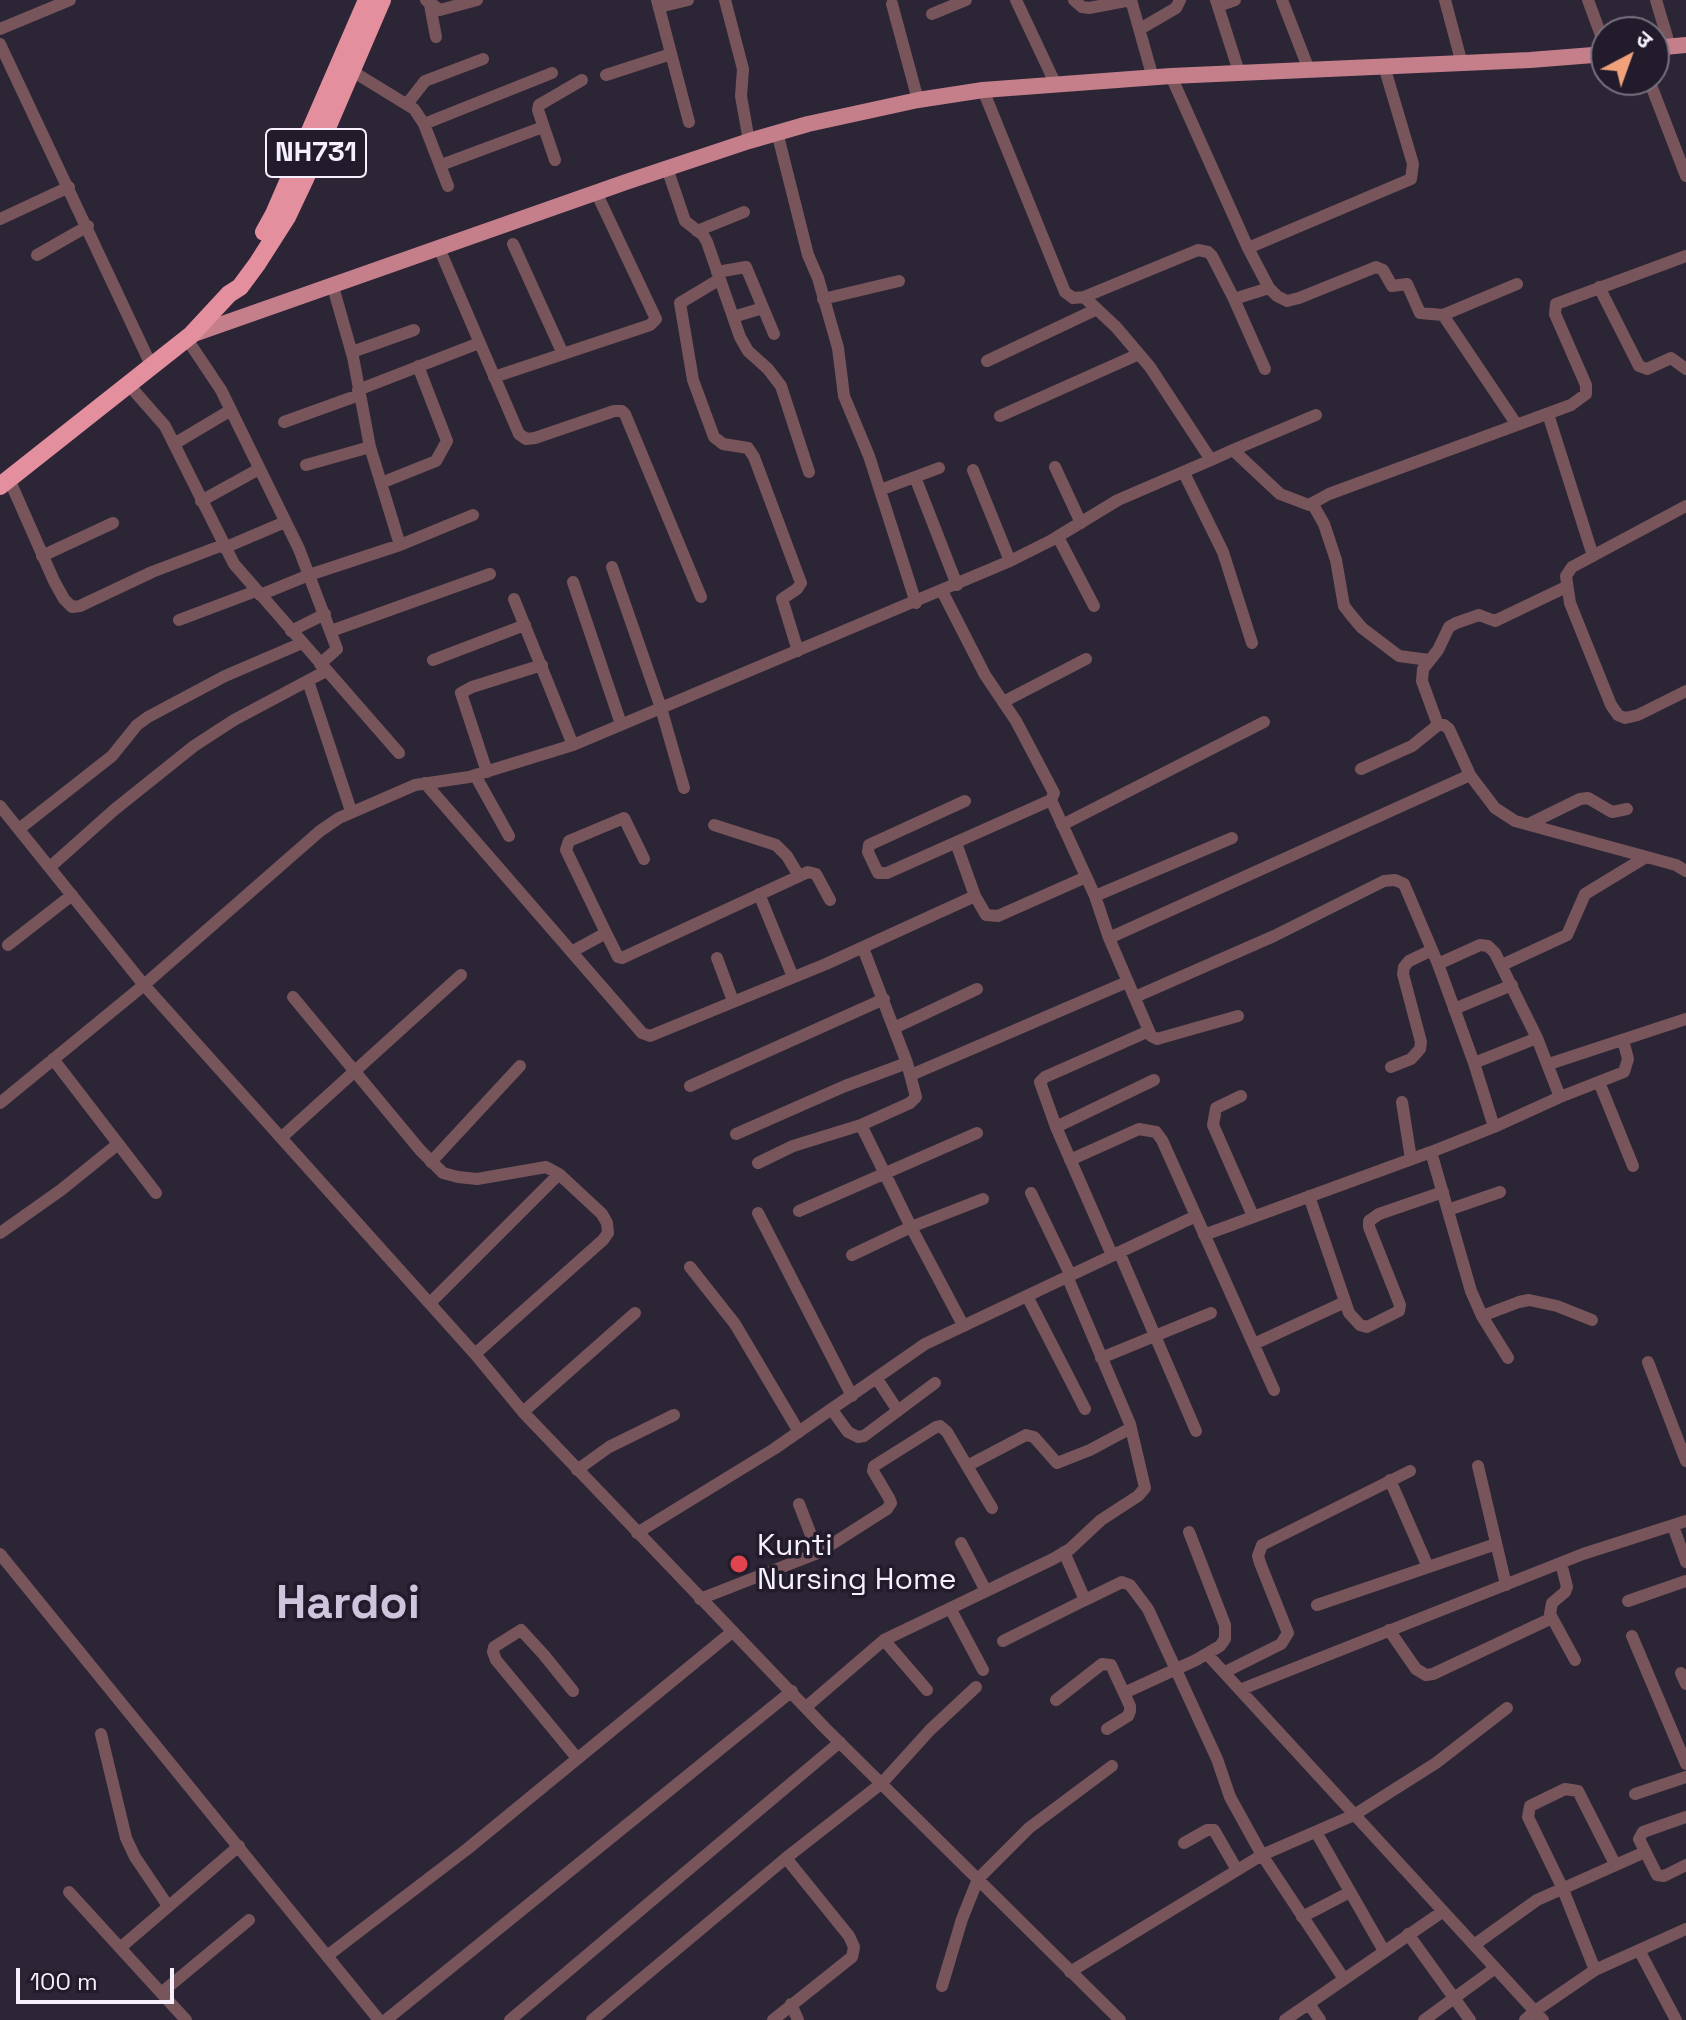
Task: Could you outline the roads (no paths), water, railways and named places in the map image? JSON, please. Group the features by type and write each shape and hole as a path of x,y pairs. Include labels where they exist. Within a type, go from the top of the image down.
{"highway":[{"name":"NH731","path":"229,294 233,281 274,214 367,0"},
{"name":"NH731","path":"5,483 189,337 229,294 240,287 287,217 382,0"}],"main road":[{"path":"189,337 596,192 749,141 918,100 983,90 1171,76 1462,64 1590,52"}],"street":[{"path":"0,29 70,0"},
{"path":"428,3 440,10 477,0"},
{"path":"688,0 658,3 689,122"},
{"path":"725,0 743,69 741,96 749,141"},
{"path":"932,14 966,0"},
{"path":"1016,0 1056,85"},
{"path":"1074,0 1082,7 1089,8 1131,0 1153,78"},
{"path":"1140,29 1176,8 1180,0"},
{"path":"1235,0 1217,3 1239,72"},
{"path":"1282,0 1309,70"},
{"path":"1445,0 1462,64"},
{"path":"428,3 436,37"},
{"path":"892,4 918,100"},
{"path":"0,44 152,367"},
{"path":"606,75 671,54"},
{"path":"407,104 425,81 483,59"},
{"path":"1248,248 1411,179 1413,164 1384,66"},
{"path":"352,71 407,104 424,124 448,186"},
{"path":"424,124 552,73"},
{"path":"1171,76 1248,248 1269,288 1277,296 1287,301 1299,298 1376,267 1383,270 1392,286 1407,284 1420,313 1443,315 1517,284"},
{"path":"555,160 538,110 540,103 582,80"},
{"path":"983,90 1065,292 1073,298 1084,297 1203,250 1212,256 1265,369"},
{"path":"1657,96 1680,144 1686,176"},
{"path":"441,165 543,127"},
{"path":"777,132 808,255 818,278 838,348 842,388 880,490 916,603"},
{"path":"667,168 685,221 707,242 744,345 781,386 809,472"},
{"path":"0,219 69,187"},
{"path":"494,377 650,325 656,319 596,192"},
{"path":"697,231 744,212"},
{"path":"37,255 88,226"},
{"path":"513,244 563,354"},
{"path":"439,248 516,430 526,439 614,411 624,412 701,597"},
{"path":"1233,450 1280,494 1306,505 1581,400 1586,394 1586,385 1555,314 1556,304 1686,256"},
{"path":"774,334 746,267 719,276 680,303 693,380 714,437 723,444 745,447 754,457 801,583 797,589 783,596 782,602 798,651"},
{"path":"823,299 899,281"},
{"path":"333,287 352,352 370,447 400,545"},
{"path":"1599,287 1639,366 1647,369 1671,358 1686,369"},
{"path":"1234,299 1269,288"},
{"path":"1084,297 1139,354 1211,460"},
{"path":"733,317 763,308"},
{"path":"987,361 1097,309"},
{"path":"1443,315 1517,425"},
{"path":"352,352 414,330"},
{"path":"50,867 114,810 194,746 234,720 308,681 337,649 285,522 231,410 189,337"},
{"path":"284,422 479,343"},
{"path":"1000,416 1139,354"},
{"path":"381,483 436,461 447,441 418,366"},
{"path":"129,385 158,416 234,564 399,753"},
{"path":"174,444 231,410"},
{"path":"1548,414 1593,556"},
{"path":"0,1103 144,985 320,831 351,811 425,783 481,774 573,745 957,585 1058,537 1118,500 1316,415"},
{"path":"306,465 370,447"},
{"path":"1055,467 1081,523"},
{"path":"880,490 939,468"},
{"path":"201,501 259,469"},
{"path":"973,470 1010,561"},
{"path":"1184,473 1223,552 1252,643"},
{"path":"915,477 957,585"},
{"path":"5,483 64,599 75,607 152,572 285,522"},
{"path":"1312,503 1324,524 1336,560 1344,606 1362,628 1399,656 1429,660"},
{"path":"1686,506 1572,567 1566,576 1566,587 1611,705 1618,715 1625,718 1638,715 1686,691"},
{"path":"179,620 400,545 473,515"},
{"path":"42,556 113,523"},
{"path":"1058,537 1094,606"},
{"path":"612,567 661,708 684,788"},
{"path":"331,631 490,574"},
{"path":"573,582 621,724"},
{"path":"1438,725 1422,681 1423,669 1449,627 1479,615 1495,621 1566,587"},
{"path":"942,591 981,669 1016,721 1054,793 1051,800 956,843 882,874 875,869 868,852 872,843 965,801"},
{"path":"514,599 573,745"},
{"path":"291,631 325,614"},
{"path":"433,660 525,625"},
{"path":"19,829 112,756 148,717 225,676 302,643"},
{"path":"1003,702 1086,659"},
{"path":"509,836 481,774 461,693 542,665"},
{"path":"308,681 351,811"},
{"path":"1062,825 1264,722"},
{"path":"1361,769 1412,746 1438,725 1444,725 1449,729 1470,775 1495,808 1515,821 1686,871"},
{"path":"1109,938 1470,775"},
{"path":"425,783 646,1035 655,1035 863,948 975,896"},
{"path":"1529,824 1580,799 1588,798 1612,812 1627,809"},
{"path":"1051,800 1095,896 1109,938 1151,1036 1157,1039 1238,1016"},
{"path":"0,806 144,985 430,1303 523,1412 840,1742 1120,2020"},
{"path":"644,859 624,818 566,845 606,933 618,957 622,958 808,872 816,874 830,900"},
{"path":"714,825 776,845 799,876"},
{"path":"1095,896 1232,838"},
{"path":"956,843 975,896 986,915 998,916 1086,877"},
{"path":"1502,965 1567,935 1585,894 1646,857"},
{"path":"1135,997 1274,936 1384,881 1395,880 1404,884 1438,964 1494,1127"},
{"path":"759,894 793,977"},
{"path":"8,945 72,895"},
{"path":"573,951 606,933"},
{"path":"1438,964 1480,945 1488,946 1495,953 1549,1064 1560,1097"},
{"path":"758,1163 793,1146 861,1125 914,1101 916,1092 909,1069 863,948"},
{"path":"1391,1067 1411,1059 1420,1049 1421,1042 1403,974 1409,961 1432,950"},
{"path":"717,958 733,1001"},
{"path":"282,1137 461,975"},
{"path":"736,1134 845,1086 909,1069 1127,982"},
{"path":"1454,1009 1512,985"},
{"path":"894,1028 977,989"},
{"path":"293,997 443,1173 477,1179 546,1167 559,1174 602,1214 608,1233 603,1240 475,1354"},
{"path":"690,1086 884,999"},
{"path":"1549,1064 1686,1019"},
{"path":"1149,1031 1042,1079 1041,1086 1070,1160 1155,1335 1196,1431"},
{"path":"1474,1063 1537,1038"},
{"path":"1204,1235 1431,1152 1624,1072 1628,1059 1623,1040"},
{"path":"53,1059 156,1193"},
{"path":"431,1162 520,1066"},
{"path":"1056,1127 1154,1080"},
{"path":"1599,1082 1633,1166"},
{"path":"1241,1096 1216,1108 1213,1125 1253,1216"},
{"path":"1402,1102 1411,1159"},
{"path":"861,1125 963,1325"},
{"path":"1070,1160 1139,1129 1156,1132 1274,1390"},
{"path":"799,1211 977,1133"},
{"path":"0,1233 61,1190 118,1144"},
{"path":"1431,1152 1471,1291 1482,1316 1508,1358"},
{"path":"430,1303 559,1174"},
{"path":"1309,1196 1345,1302 1353,1319 1367,1327 1399,1311 1400,1305 1369,1221 1379,1214 1443,1192"},
{"path":"1448,1210 1500,1192"},
{"path":"806,1707 884,1640 1064,1552 1145,1488 1131,1428 1031,1193"},
{"path":"852,1255 911,1227 983,1199"},
{"path":"758,1213 852,1396"},
{"path":"637,1533 799,1432 921,1347 1196,1216"},
{"path":"690,1267 735,1324 799,1432"},
{"path":"1027,1296 1085,1409"},
{"path":"1482,1316 1529,1300 1557,1306 1592,1320"},
{"path":"1254,1344 1345,1302"},
{"path":"523,1412 635,1313"},
{"path":"1101,1358 1211,1313"},
{"path":"1648,1362 1685,1453"},
{"path":"877,1379 898,1411"},
{"path":"832,1410 848,1432 858,1437 935,1383"},
{"path":"577,1470 603,1451 674,1415"},
{"path":"700,1599 818,1553 887,1509 891,1503 873,1471 874,1466 936,1427 943,1428 992,1508"},
{"path":"967,1466 1031,1435 1057,1463 1131,1428"},
{"path":"1478,1466 1506,1585"},
{"path":"1225,1672 1281,1644 1288,1633 1260,1563 1258,1556 1262,1545 1410,1471"},
{"path":"1390,1480 1428,1567"},
{"path":"799,1504 818,1553"},
{"path":"1242,1689 1561,1563 1686,1521"},
{"path":"1673,1526 1686,1562"},
{"path":"1124,1693 1202,1657 1220,1646 1225,1639 1226,1633 1189,1532"},
{"path":"961,1543 986,1591"},
{"path":"1317,1605 1496,1544"},
{"path":"1064,1552 1085,1600"},
{"path":"0,1554 379,2020"},
{"path":"1561,1563 1567,1587 1549,1609 1575,1660"},
{"path":"1003,1641 1122,1582 1127,1583 1148,1609 1219,1764 1230,1797 1262,1855 1344,1979"},
{"path":"1628,1601 1685,1585"},
{"path":"950,1608 983,1670"},
{"path":"1389,1630 1416,1669 1426,1675 1552,1618"},
{"path":"573,1691 521,1630 494,1647 496,1660 577,1758"},
{"path":"327,1956 466,1850 637,1713 732,1632"},
{"path":"1632,1636 1686,1764"},
{"path":"884,1640 927,1690"},
{"path":"1202,1657 1225,1672 1242,1689 1474,1945 1532,2017 1595,1970 1686,1929"},
{"path":"1056,1700 1107,1663 1115,1670 1130,1706 1128,1716 1107,1729"},
{"path":"592,2020 786,1858 882,1783 930,1730 976,1687"},
{"path":"386,2020 792,1691"},
{"path":"1070,1972 1262,1855 1354,1815 1436,1763 1507,1708"},
{"path":"101,1734 126,1838 168,1906"},
{"path":"510,2020 840,1742"},
{"path":"942,1986 962,1919 978,1879 1029,1828 1112,1766"},
{"path":"1635,1794 1686,1777"},
{"path":"1595,1970 1562,1887 1528,1817 1530,1806 1565,1789 1578,1791 1615,1864"},
{"path":"1686,1817 1640,1834 1639,1839 1654,1872 1660,1876 1686,1865"},
{"path":"1184,1843 1207,1830 1214,1830 1237,1870"},
{"path":"1316,1832 1384,1951"},
{"path":"120,1948 239,1846"},
{"path":"1474,1945 1524,1908 1562,1887 1645,1852"},
{"path":"773,2020 852,1957 854,1947 849,1936 786,1858"},
{"path":"69,1892 186,2020"},
{"path":"1302,1917 1350,1892"},
{"path":"1285,2020 1442,1912"},
{"path":"161,1993 249,1920"},
{"path":"1408,1934 1470,2020"},
{"path":"1639,1950 1676,2020"},
{"path":"1424,2020 1494,1969"},
{"path":"791,2004 798,2020"},
{"path":"1309,2004 1320,2020"}],"place":[{"name":"Kunti Nursing Home","path":"739,1564"}],"district":[{"name":"Hardoi","path":"348,1606"}]}
